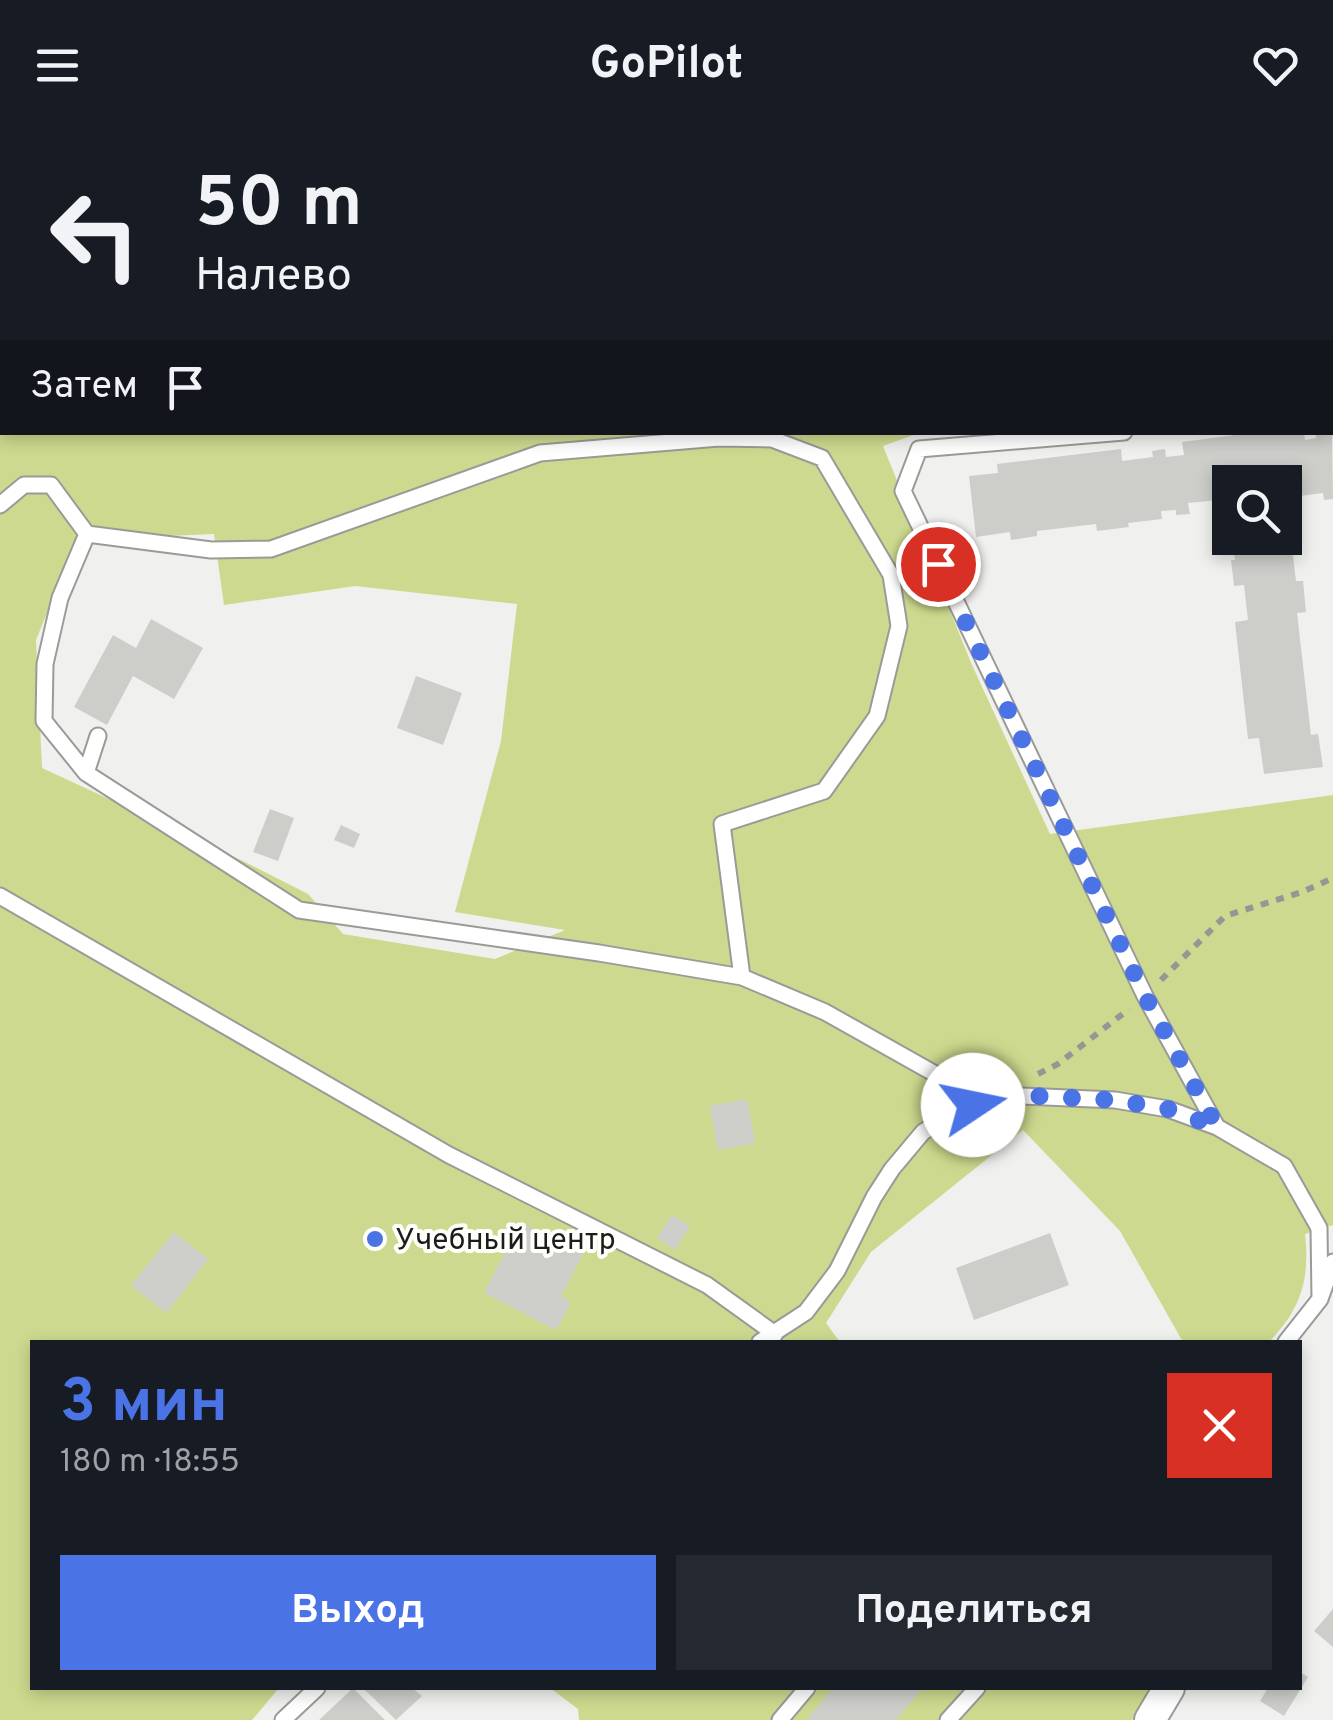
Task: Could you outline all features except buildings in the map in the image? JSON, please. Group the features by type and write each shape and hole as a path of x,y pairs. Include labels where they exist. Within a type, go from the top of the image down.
{"street":[{"path":"1150,1720 1168,1690"}],"lane":[{"path":"1088,435 919,449 904,491 1145,996 1217,1127"},
{"path":"0,504 24,485 50,485 87,534 211,550 271,549 540,453 719,438 772,439 822,458 891,575 900,626 876,716 824,791 722,824 742,977"},
{"path":"87,534 60,598 45,664 44,722 86,773 299,910 742,977 825,1012 952,1084 997,1094 1114,1100 1168,1109 1217,1127 1284,1166 1318,1228 1326,1295"},
{"path":"86,773 98,736"},
{"path":"0,896 448,1155 707,1285 768,1338 806,1312 837,1271 874,1197 923,1132 997,1094"},
{"path":"1288,1340 1326,1295 1333,1262"},
{"path":"283,1720 315,1690"},
{"path":"780,1720 805,1690"},
{"path":"948,1720 975,1690"}],"green space":[{"path":"0,435 913,435 883,446 972,665 1050,834 1333,795 1333,1225 1305,1234 1306,1266 1296,1305 1271,1340 1182,1340 1120,1231 1023,1130 871,1252 826,1323 839,1340 30,1340 30,1690 277,1690 252,1720 0,1720","holes":["214,534 224,605 355,586 517,604 501,741 455,912 565,930 495,959 343,934 308,894 42,768 36,640 77,540"]},
{"path":"553,1690 1149,1690 1132,1720 579,1720 578,1709"}],"place":[{"name":"Учебный центр","path":"375,1239"}],"route":[{"path":"938,564 1145,996 1217,1127 1168,1109 1114,1100 997,1094 973,1105"}]}
